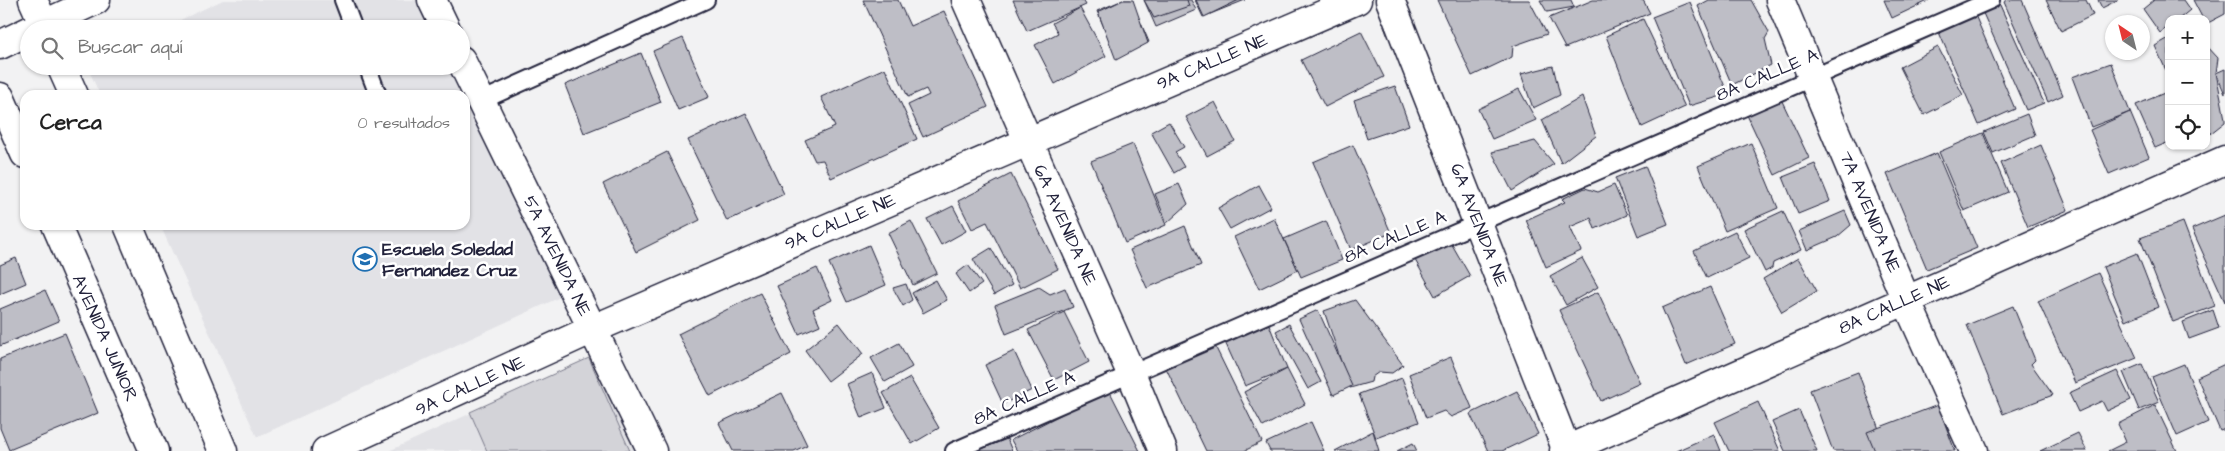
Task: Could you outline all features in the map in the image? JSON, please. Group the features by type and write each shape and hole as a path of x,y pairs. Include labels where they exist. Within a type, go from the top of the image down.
{"street":[{"path":"45,20 96,0"},
{"path":"432,0 442,20"},
{"name":"6A AVENIDA NE","path":"966,0 1131,373 1163,451"},
{"name":"9A CALLE NE","path":"326,451 593,329 1357,0"},
{"name":"6A AVENIDA NE","path":"1390,0 1566,451"},
{"name":"7A AVENIDA NE","path":"1780,0 1906,300 1974,451"},
{"path":"0,45 20,33"},
{"path":"66,75 72,90"},
{"name":"5A AVENIDA NE","path":"468,75 652,451"},
{"path":"0,97 20,143"},
{"name":"8A CALLE NE","path":"1566,451 2225,160"},
{"name":"AVENIDA JUNIOR","path":"58,230 154,451"},
{"path":"130,230 223,451"}],"lane":[{"path":"343,0 351,20"},
{"path":"481,101 706,0"},
{"name":"8A CALLE A","path":"954,451 1991,0"},
{"path":"371,75 376,90"}],"shaded area":[{"path":"223,0 435,0 444,20 180,20"},
{"name":"Escuela Soledad Fernandez Cruz","path":"91,75 465,75 569,293 257,437 162,230 470,230 470,90 98,90"},
{"path":"616,346 663,451 389,451"},
{"path":"589,358 630,451 487,451 470,412"}],"building":[{"path":"863,0 898,0 910,26 944,11 988,107 923,137 908,105 929,95 926,89 908,97"},
{"path":"1013,0 1083,0 1086,5 1027,31"},
{"path":"1123,0 1131,0 1149,42 1116,56 1097,11"},
{"path":"1123,0 1133,0 1148,43 1116,60 1098,12"},
{"path":"1144,0 1191,0 1196,10 1156,27"},
{"path":"1144,0 1187,0 1189,6 1154,18"},
{"path":"1195,0 1245,0 1203,17"},
{"path":"1196,0 1239,0 1204,17"},
{"path":"1437,0 1529,0 1547,34 1513,46 1512,57 1472,76"},
{"path":"1540,0 1571,0 1574,7 1547,12"},
{"path":"1593,0 1643,0 1650,13 1565,48 1549,18"},
{"path":"1709,0 1751,0 1769,32 1765,39 1771,65 1732,85 1698,6"},
{"path":"1884,0 1930,0 1892,18"},
{"path":"2008,0 2022,0 2063,95 2048,102 2004,2"},
{"path":"2046,0 2086,0 2093,15 2061,31"},
{"path":"2098,0 2118,0 2102,8"},
{"path":"2154,0 2183,0 2190,10 2184,15 2165,15 2165,29 2160,33 2150,19 2150,15 2147,15 2143,9"},
{"path":"2193,0 2225,0 2225,14 2210,22 2210,15 2201,15"},
{"path":"1690,2 1728,94 1689,106 1652,17"},
{"path":"1999,3 2044,103 2026,110 1982,11"},
{"path":"1080,8 1106,56 1055,84 1035,45 1058,33 1052,23"},
{"path":"1975,15 2015,109 1979,125 1938,30"},
{"path":"1643,19 1685,107 1642,127 1606,36"},
{"path":"1361,31 1384,77 1325,107 1301,60"},
{"path":"683,38 709,97 678,110 653,51"},
{"path":"2165,40 2165,68 2155,46"},
{"path":"1938,47 1963,95 1924,115 1900,67"},
{"path":"2210,49 2218,58 2216,73 2225,122 2210,134"},
{"path":"641,53 661,102 584,133 565,85"},
{"path":"2111,63 2130,112 2091,127 2072,77"},
{"path":"1553,66 1560,95 1533,108 1521,74"},
{"path":"885,68 917,139 831,178 823,160 815,161 805,140 835,127 821,97"},
{"path":"2225,69 2225,94 2216,73"},
{"path":"1395,86 1409,125 1367,139 1354,100"},
{"path":"1519,89 1536,120 1492,139 1478,109"},
{"path":"2165,93 2165,144 2155,148 2136,105"},
{"path":"1582,97 1596,136 1561,163 1542,120"},
{"path":"1781,99 1809,158 1775,175 1747,115"},
{"path":"1215,102 1235,141 1207,156 1186,117"},
{"path":"2130,112 2149,157 2109,174 2090,130"},
{"path":"746,113 784,194 727,221 688,140"},
{"path":"2027,114 2035,135 1993,153 1984,132"},
{"path":"1169,122 1184,147 1175,152 1184,167 1174,173 1151,132"},
{"path":"1983,133 2008,192 1964,211 1939,152"},
{"path":"1535,141 1554,164 1512,191 1492,152"},
{"path":"1751,143 1778,208 1725,231 1698,166"},
{"path":"1133,144 1166,225 1125,243 1091,161"},
{"path":"1353,145 1391,233 1351,250 1313,162"},
{"path":"2041,145 2068,210 2028,227 2001,163"},
{"path":"667,152 700,220 636,252 603,184"},
{"path":"1937,153 1977,248 1927,269 1887,174"},
{"path":"1815,164 1830,201 1798,214 1783,177"},
{"path":"1645,166 1668,224 1638,236 1615,178"},
{"path":"1011,174 1058,269 1020,288 987,222 972,229 958,201"},
{"path":"1179,184 1188,204 1167,223 1155,194"},
{"path":"1259,185 1271,207 1230,229 1218,208"},
{"path":"1614,185 1627,215 1595,229 1591,218 1570,227 1581,251 1546,267 1526,220 1565,202 1562,199 1585,188 1598,192"},
{"path":"953,206 966,231 941,245 927,219"},
{"path":"1783,211 1801,250 1773,263 1772,268 1765,272 1744,229"},
{"path":"1845,211 1851,225 1837,237 1807,250 1799,231"},
{"path":"2225,215 2225,302 2192,229"},
{"path":"1274,218 1298,270 1259,289 1234,237"},
{"path":"911,221 937,273 913,285 888,233"},
{"path":"1326,221 1342,260 1301,277 1284,239"},
{"path":"2183,222 2215,306 2173,322 2140,238"},
{"path":"1185,226 1201,265 1147,288 1130,250"},
{"path":"1735,231 1749,258 1707,278 1694,251"},
{"path":"1450,241 1470,276 1435,296 1415,260"},
{"path":"869,245 886,285 847,302 829,263"},
{"path":"991,248 1012,285 994,295 973,259"},
{"path":"2137,253 2158,307 2125,321 2103,267"},
{"path":"16,258 26,283 0,294 0,265"},
{"path":"1582,258 1598,287 1566,305 1550,276"},
{"path":"1798,258 1817,291 1782,312 1763,279"},
{"path":"968,265 982,284 969,293 956,274"},
{"path":"817,268 832,300 813,309 820,325 799,334 777,286"},
{"path":"2098,273 2137,358 2075,383 2038,301"},
{"path":"936,280 947,300 923,313 912,293"},
{"path":"906,284 912,300 903,306 893,288"},
{"path":"1039,287 1050,294 1065,288 1073,307 1006,334 995,305"},
{"path":"1710,287 1735,344 1686,365 1662,308"},
{"path":"45,290 59,321 0,346 0,309"},
{"path":"1598,292 1640,383 1601,401 1559,310"},
{"path":"760,293 791,354 710,396 678,334"},
{"path":"1355,300 1403,365 1392,373 1379,372 1372,377 1371,382 1350,388 1324,311"},
{"path":"2013,306 2035,360 2031,364 2053,395 2003,414 1967,325"},
{"path":"1318,310 1352,386 1333,395 1299,319"},
{"path":"2213,310 2219,328 2189,339 2183,322"},
{"path":"1064,312 1089,362 1054,380 1028,330"},
{"path":"1268,322 1287,369 1245,386 1225,342"},
{"path":"839,323 863,354 828,381 805,350"},
{"path":"1289,324 1321,382 1308,389 1276,331"},
{"path":"65,333 98,413 9,450 0,428 0,359"},
{"path":"899,343 912,367 885,382 871,358"},
{"path":"1214,344 1262,442 1244,451 1206,451 1166,368"},
{"path":"1014,351 1032,390 1003,404 985,365"},
{"path":"1451,357 1472,408 1451,417 1444,411 1426,418 1409,374"},
{"path":"2142,364 2159,402 2139,410 2123,372"},
{"path":"2184,364 2208,422 2177,436 2152,377"},
{"path":"2225,364 2225,429 2220,431 2197,377"},
{"path":"1287,369 1305,404 1263,427 1244,392"},
{"path":"2117,371 2131,400 2107,411 2102,401 2078,412 2069,393"},
{"path":"1858,372 1887,451 1833,451 1810,390"},
{"path":"872,373 886,408 861,418 847,384"},
{"path":"910,378 939,428 912,444 883,393"},
{"path":"1402,378 1419,422 1376,438 1359,394"},
{"path":"1109,390 1140,451 1017,451 1011,440"},
{"path":"1517,391 1538,434 1502,451 1488,451 1470,414"},
{"path":"782,393 807,445 794,451 733,451 719,423"},
{"path":"1758,402 1780,451 1729,451 1715,422"},
{"path":"1938,405 1955,451 1875,451 1867,432"},
{"path":"2155,405 2177,451 2108,451 2126,442 2118,424"},
{"path":"1799,410 1817,451 1785,451 1772,422"},
{"path":"1311,422 1324,451 1270,451 1266,443"},
{"path":"1373,431 1379,451 1335,451"},
{"path":"2078,433 2087,451 2040,451"},
{"path":"1714,434 1721,451 1676,451"},
{"path":"1007,439 1012,451 982,451 981,449"},
{"path":"1413,443 1417,451 1397,451"}],"place":[{"name":"Escuela Soledad Fernandez Cruz","path":"365,259"}]}
